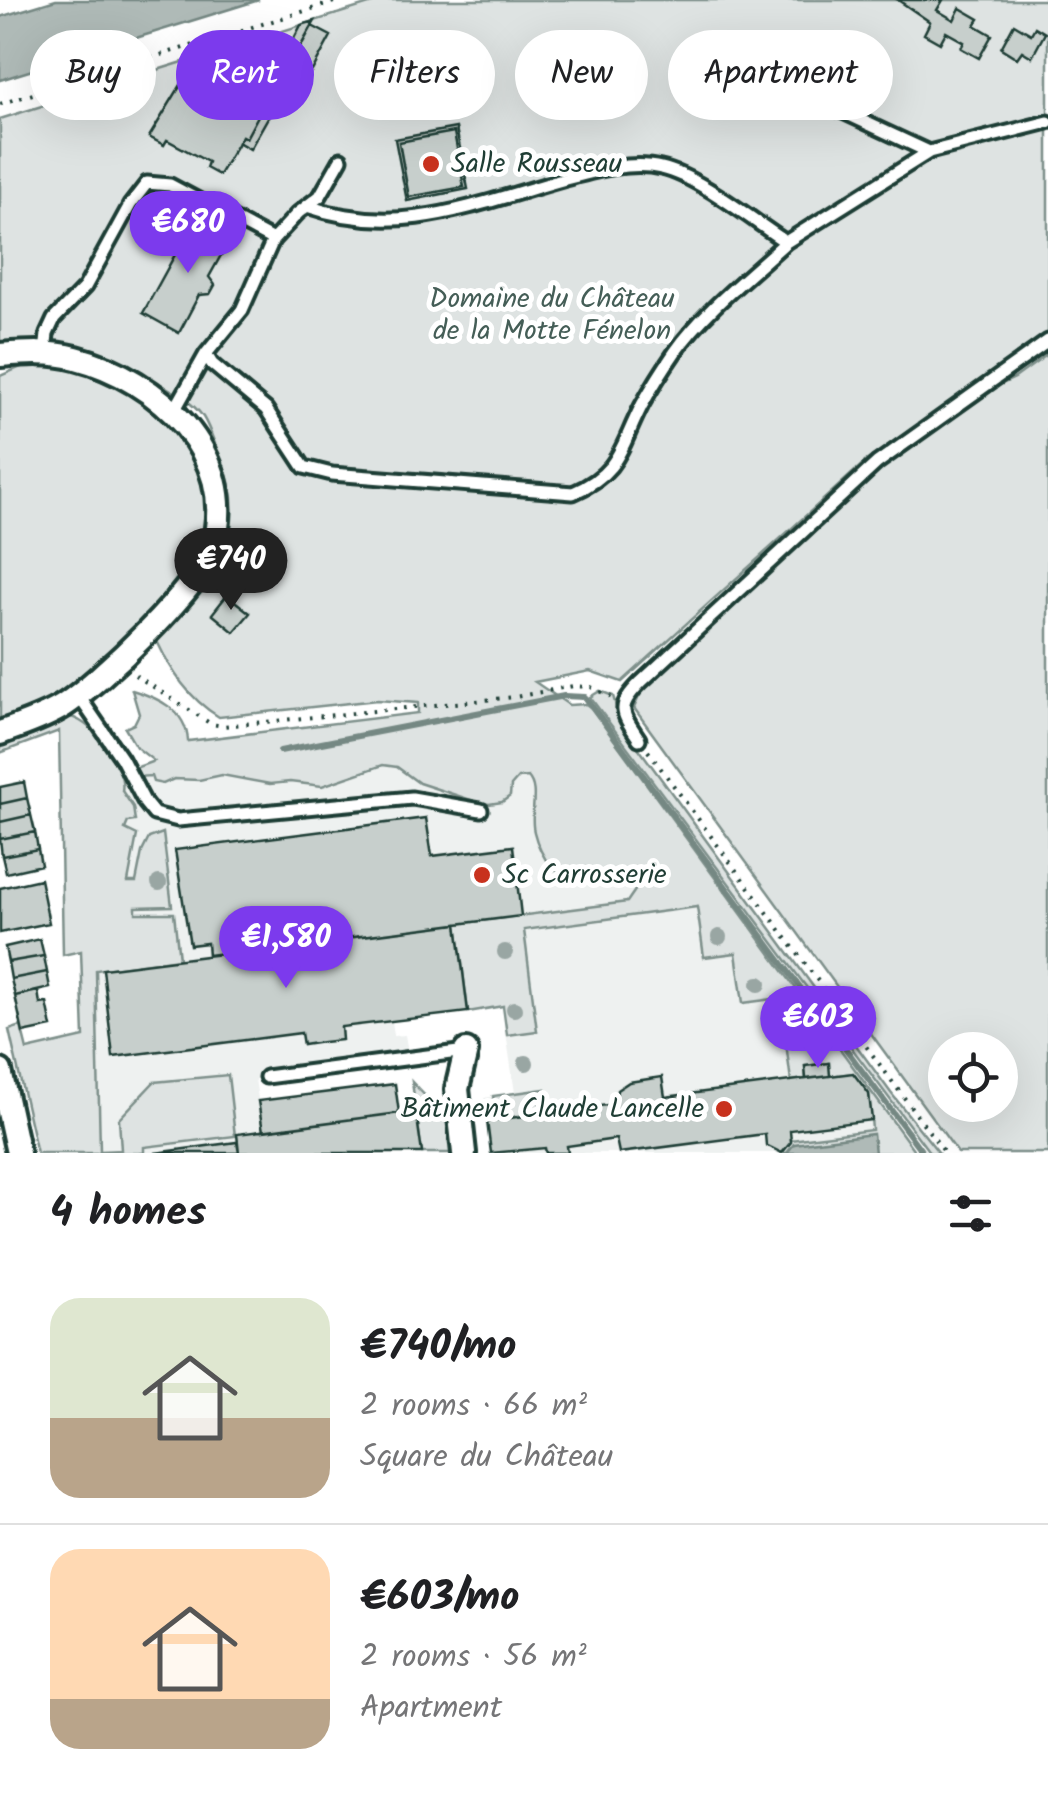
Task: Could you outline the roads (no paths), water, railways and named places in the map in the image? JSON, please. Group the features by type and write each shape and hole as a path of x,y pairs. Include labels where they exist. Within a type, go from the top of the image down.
{"street":[{"path":"0,733 52,712 78,695 195,581 214,543 217,510 212,472 200,445 174,411 141,386 74,358 45,353 3,357"},
{"path":"464,1153 457,1090 466,1051"},
{"path":"0,1071 18,1153"}],"lane":[{"path":"860,120 929,152"},
{"path":"206,354 212,364 266,409 304,466 332,474 573,493 609,470 623,450 642,405 697,325 786,242 929,152 1048,122"},
{"path":"174,411 206,354 242,310 273,240 320,196 341,159"},
{"path":"308,206 341,218 407,221 598,170 651,166 678,173 786,242"},
{"path":"45,353 47,334 54,320 86,287 130,205 148,183 170,185 273,240"},
{"path":"639,739 624,717 623,706 624,699 640,682 877,463 1048,341"},
{"path":"78,695 122,760 145,803 163,819 412,798 482,810"},
{"path":"266,1077 466,1051"}],"waterway":[{"path":"280,751 564,696 585,697 923,1153"}],"place":[{"name":"Salle Rousseau","path":"431,164"},
{"name":"Sc Carrosserie","path":"482,875"},
{"name":"Bâtiment Claude Lancelle","path":"724,1109"}],"park label":[{"name":"Domaine du Château de la Motte Fénelon","path":"552,315"}]}
